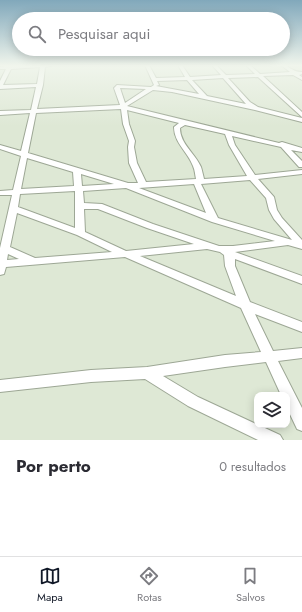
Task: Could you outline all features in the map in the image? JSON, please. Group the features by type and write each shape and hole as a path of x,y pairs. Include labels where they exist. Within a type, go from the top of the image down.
{"street":[{"path":"0,87 29,86"},
{"path":"40,86 15,192 14,209 1,266 206,245"},
{"path":"136,86 119,86 117,88 132,141 131,147 133,163 143,184"},
{"path":"123,106 155,86"},
{"path":"158,86 302,120"},
{"path":"195,86 205,97"},
{"path":"233,86 248,103 256,108"},
{"path":"270,86 302,115"},
{"path":"0,113 123,106 183,123 282,144 302,150"},
{"path":"183,123 177,128 177,132 184,148 197,166 198,181 211,215 215,220"},
{"path":"228,133 232,145 252,177 270,197 273,210 278,219 298,242"},
{"path":"282,144 302,165"},
{"path":"0,147 128,186 215,220 298,242"},
{"path":"77,171 80,206 80,233"},
{"path":"0,193 128,186 302,172"},
{"path":"80,206 99,206 302,280"},
{"path":"14,209 80,233 125,254 245,305 302,327"},
{"path":"224,251 298,242"},
{"path":"5,249 33,262"},
{"path":"224,251 245,305 302,424"},
{"path":"0,386 90,376 147,373 269,356 302,353"},
{"path":"147,373 167,388 275,440"}]}
